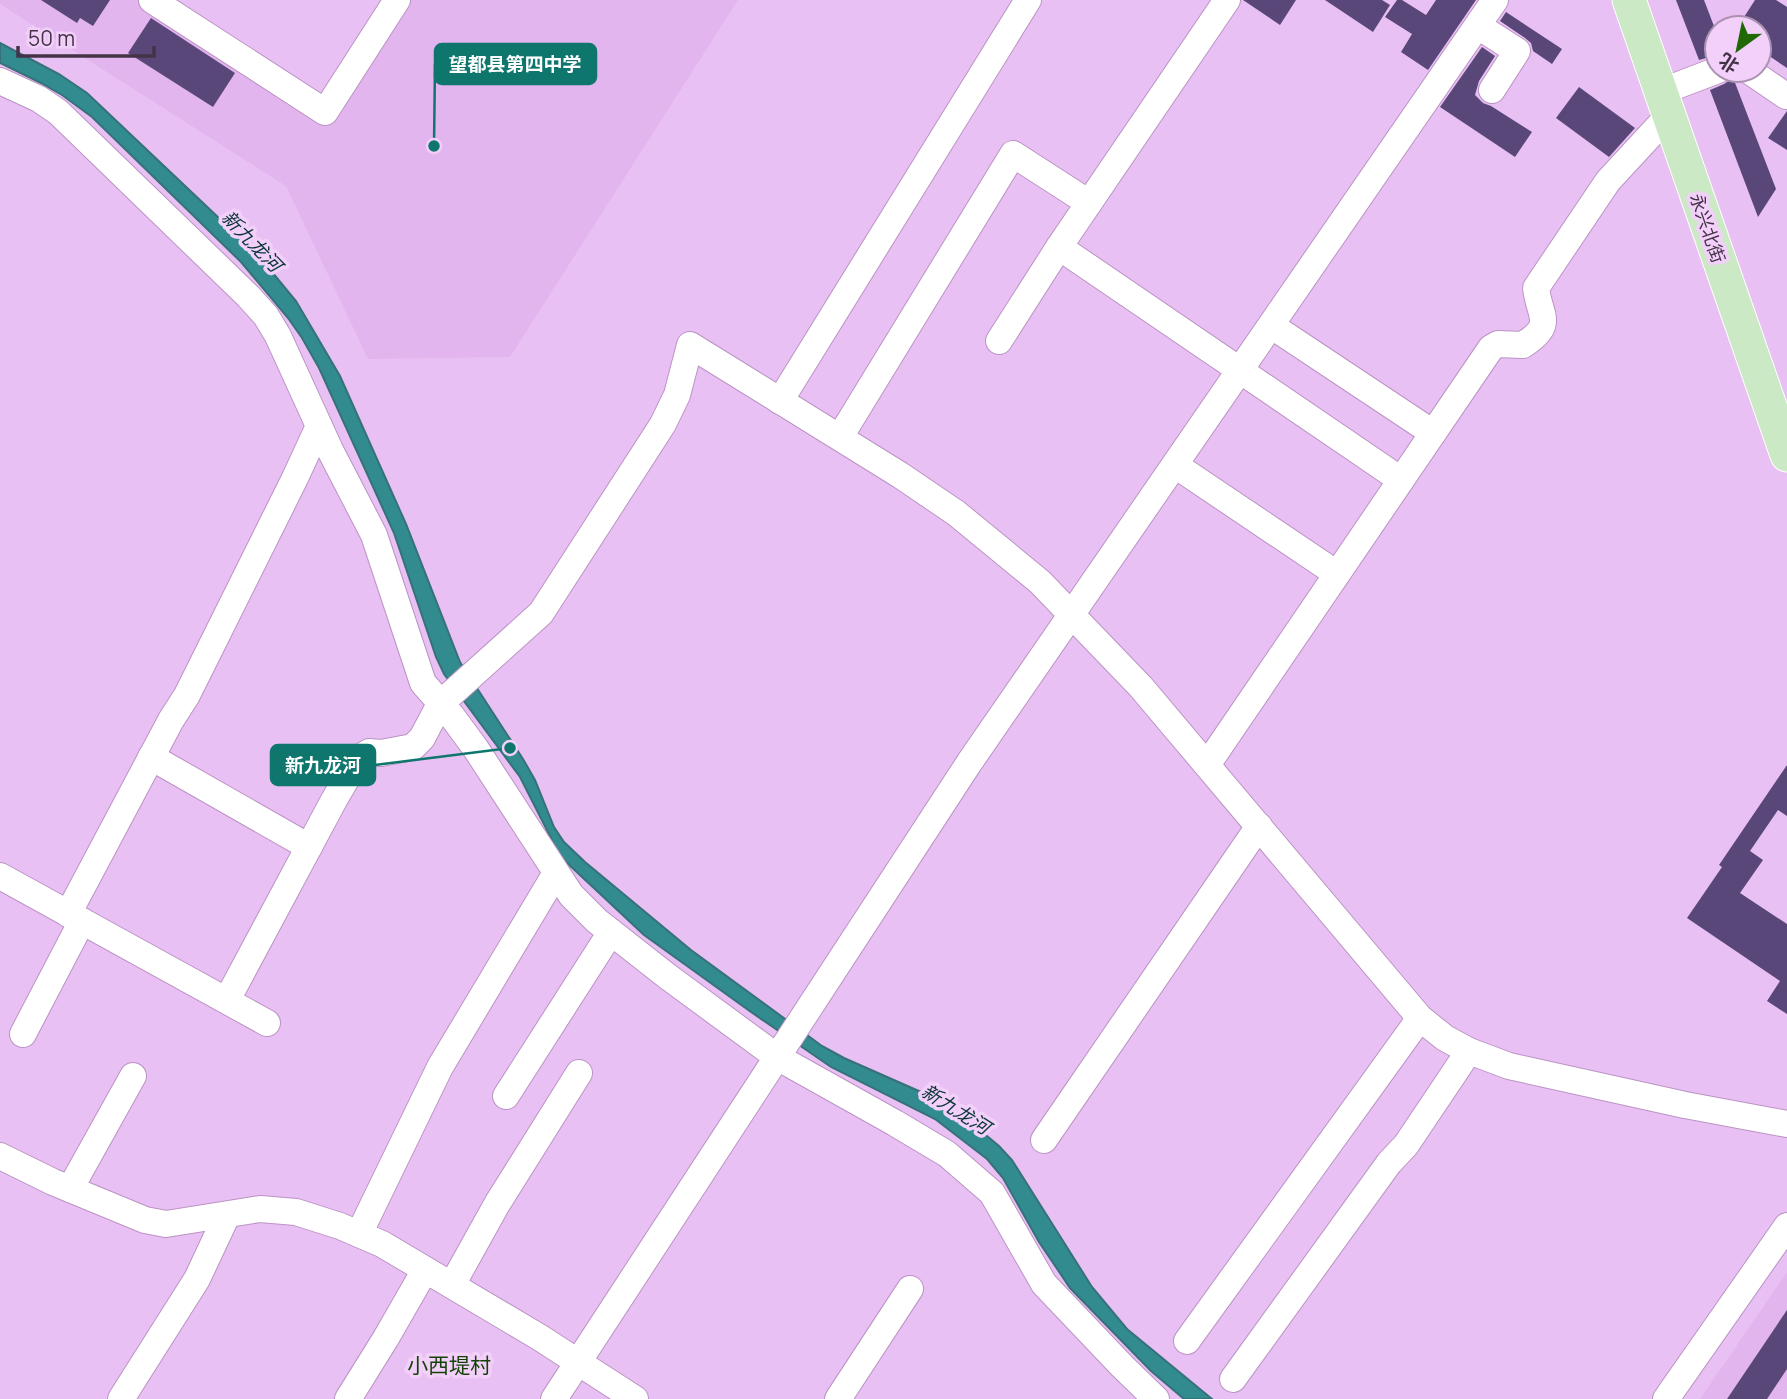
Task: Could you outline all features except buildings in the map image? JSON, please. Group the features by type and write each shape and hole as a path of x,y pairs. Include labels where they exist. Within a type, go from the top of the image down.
{"main road":[{"name":"永兴北街","path":"1629,0 1672,100 1787,404"},
{"name":"永兴北街","path":"1646,0 1672,100 1787,456"}],"street":[{"path":"152,0 325,112 397,0"},
{"path":"780,401 1028,0"},
{"path":"999,341 1059,247 1227,0"},
{"path":"554,1399 969,763 1495,0"},
{"path":"1478,26 1517,51 1492,90"},
{"path":"1207,765 1491,348 1498,344 1523,345 1538,333 1544,316 1536,288 1608,181 1672,100 1703,80"},
{"path":"0,81 39,99 58,112 266,316 374,535 423,682 476,749 571,895 597,921 777,1057 947,1154 992,1193 1044,1284 1156,1399"},
{"path":"1768,84 1786,96"},
{"path":"839,437 1013,154 1089,203"},
{"path":"1059,247 1401,480"},
{"path":"1272,326 1433,433"},
{"path":"227,1000 358,759 369,752 381,753 413,747 422,738 440,704 541,613 663,424 677,395 690,345 900,474 956,513 1040,582 1141,687 1420,1018 1445,1038 1469,1051 1509,1066 1685,1105 1787,1124"},
{"path":"23,1034 151,757 187,695 319,426"},
{"path":"1175,465 1337,574"},
{"path":"151,757 309,847"},
{"path":"1044,1140 1259,826"},
{"path":"359,1234 440,1067 556,873"},
{"path":"0,876 267,1023"},
{"path":"506,1096 611,932"},
{"path":"1187,1341 1420,1018"},
{"path":"1234,1379 1389,1163 1406,1145 1469,1051"},
{"path":"452,1285 497,1204 579,1073"},
{"path":"70,1189 133,1076"},
{"path":"0,1156 145,1220 166,1224 260,1209 296,1212 340,1226 382,1244 452,1285 635,1399"},
{"path":"121,1399 197,1279 227,1215"},
{"path":"1666,1399 1787,1226"},
{"path":"348,1399 425,1270"},
{"path":"838,1399 910,1289"}],"shaded area":[{"path":"0,0 172,0 337,106 405,0 738,0 510,357 368,359 286,186 0,4"},
{"path":"0,43 59,74 87,93 258,255 296,301 340,376 406,524 460,662 523,759 535,780 554,827 564,842 691,950 822,1046 921,1092 975,1126 999,1146 1012,1160 1092,1287 1127,1329 1212,1399 1184,1399 1151,1371 1070,1288 1039,1242 1003,1178 987,1159 935,1119 831,1067 751,1012 644,935 565,861 520,777 444,674 394,533 319,368 302,338 241,262 92,117 62,95 0,63"},
{"path":"1787,1272 1787,1399 1700,1399"}],"place":[{"name":"望都县第四中学","path":"434,146"},
{"name":"新九龙河","path":"510,748"}],"district":[{"name":"小西堤村","path":"449,1365"}]}
